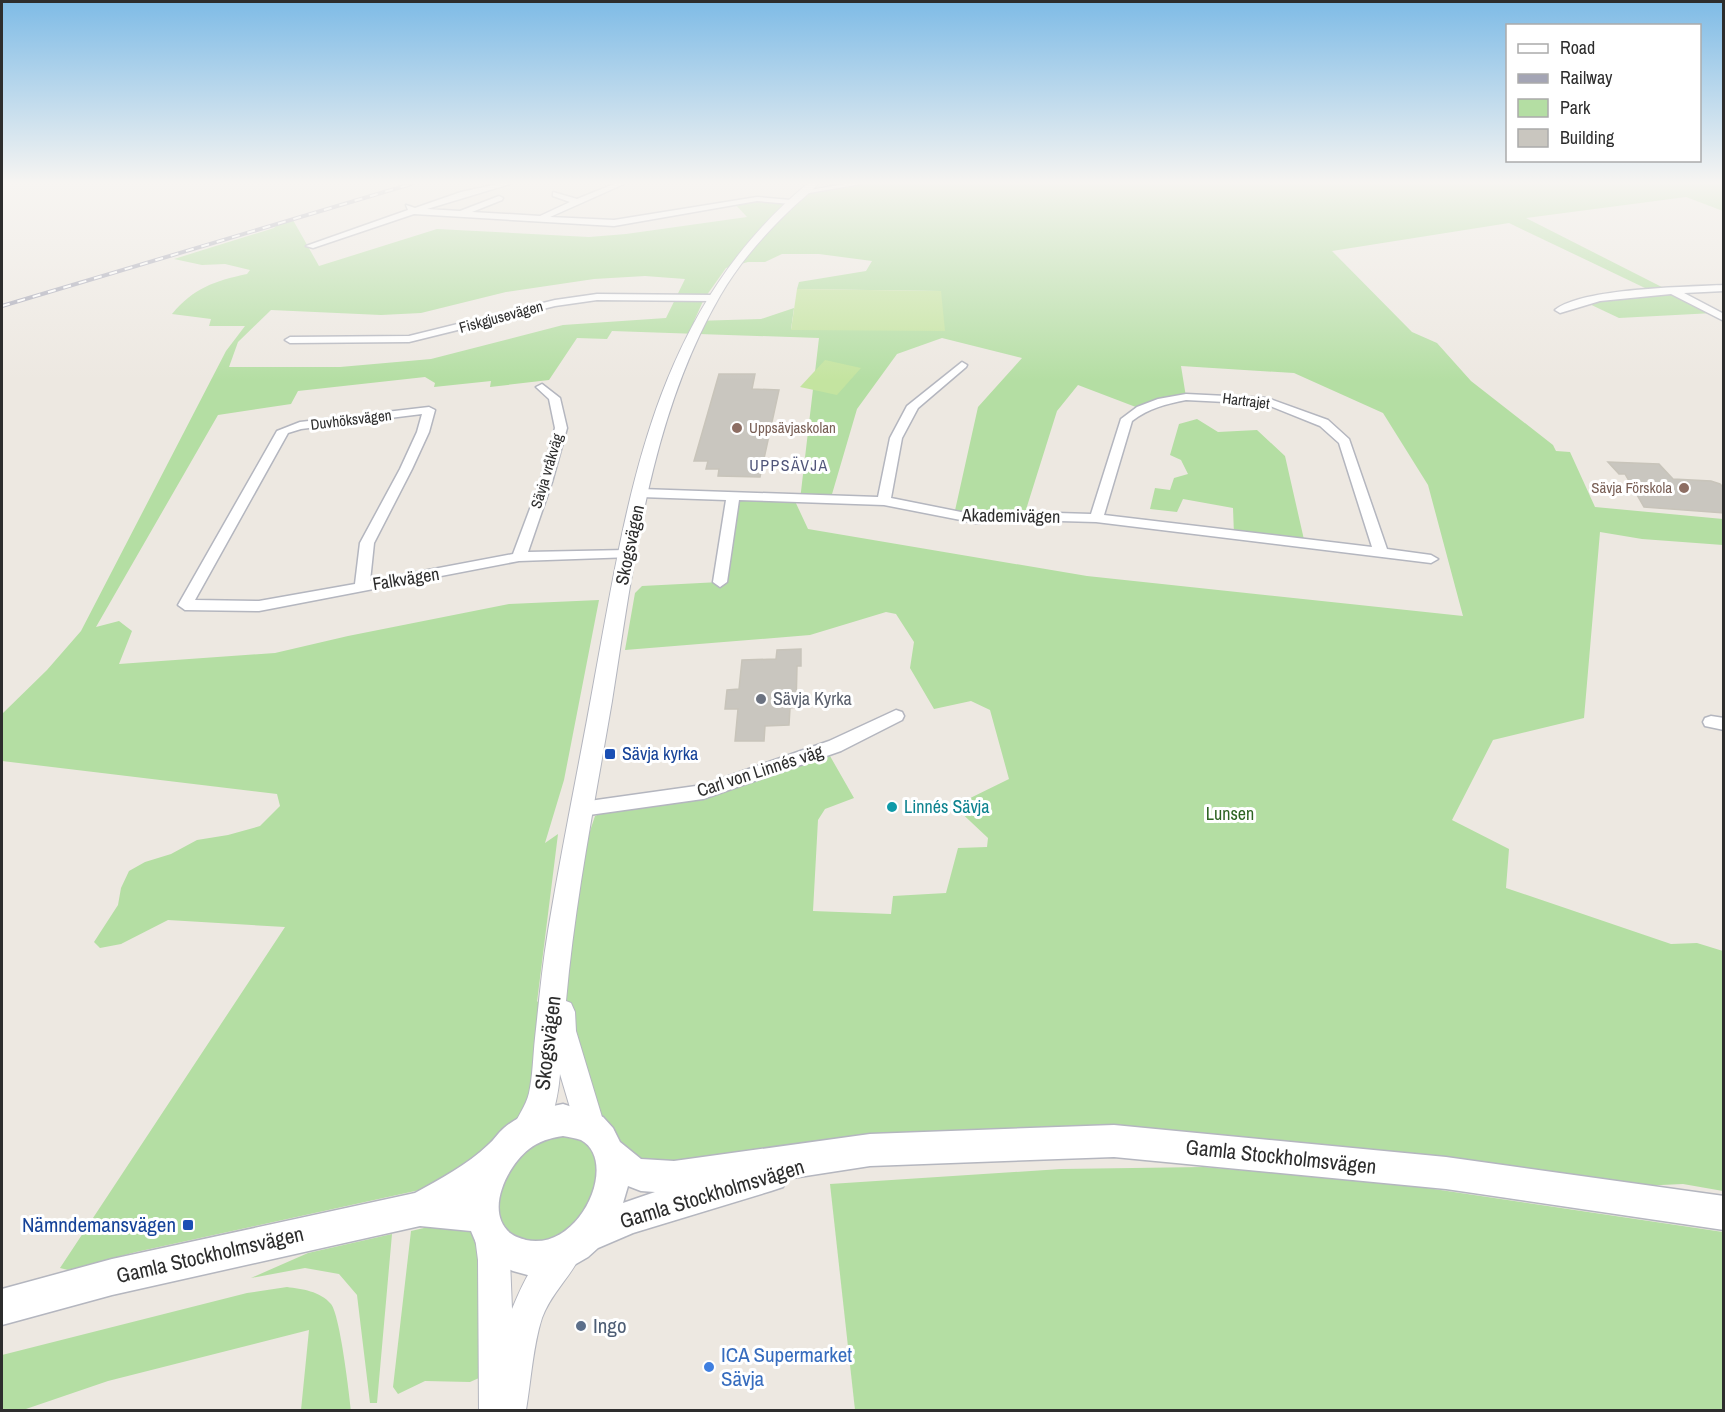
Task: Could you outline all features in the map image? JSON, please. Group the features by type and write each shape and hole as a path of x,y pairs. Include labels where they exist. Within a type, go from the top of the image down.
{"main road":[{"path":"563,1120 590,1127 601,1137 611,1154 613,1185 605,1211 579,1242 544,1259 521,1258 502,1250 487,1227 482,1196 496,1159 505,1148 527,1130 544,1123 563,1120"},
{"name":"Gamla Stockholmsvägen","path":"579,1242 641,1213 837,1156 870,1149 1114,1141 1446,1173 1724,1213"},
{"name":"Gamla Stockholmsvägen","path":"611,1154 628,1170 655,1177 674,1177 837,1156"},
{"name":"Gamla Stockholmsvägen","path":"420,1209 459,1186 496,1159"},
{"name":"Gamla Stockholmsvägen","path":"2,1307 112,1277 420,1209 461,1212 487,1227"}],"street":[{"name":"Skogsvägen","path":"527,1130 539,1109 544,1092 558,953 627,554 641,493 659,422 687,348 712,298 748,250"},
{"path":"1560,310 1583,301 1608,296 1724,288"},
{"path":"1675,292 1724,318"},
{"name":"Fiskgjusevägen","path":"290,340 409,339 555,303 597,297 712,298"},
{"path":"885,501 896,438 913,406 962,365"},
{"name":"Sävja vråkväg","path":"519,557 546,482 561,428 554,398 542,387"},
{"name":"Hartrajet","path":"1096,518 1127,419 1141,409 1186,397 1236,397 1267,401 1324,423 1346,442 1381,553"},
{"name":"Duvhöksvägen","path":"185,606 283,431 300,426 429,410 423,432 406,469 367,543 362,586"},
{"name":"Akademivägen","path":"641,493 885,501 976,519 1024,516 1096,518 1431,559"},
{"path":"720,582 733,497"},
{"name":"Falkvägen","path":"185,606 259,606 519,557 627,554"},
{"name":"Carl von Linnés väg","path":"582,809 703,792 835,746 896,716"},
{"name":"Skogsvägen","path":"558,953 562,1030 590,1127"},
{"path":"487,1227 494,1260 497,1410"},
{"path":"508,1410 529,1309 541,1283 579,1242"}],"green space":[{"name":"Lunsen","path":"203,250 310,250 319,266 370,250 1339,250 1332,251 1412,332 1437,343 1471,381 1553,445 1556,451 1570,452 1595,507 1723,519 1723,545 1642,539 1600,532 1584,718 1493,740 1452,820 1509,849 1506,888 1671,944 1697,943 1723,951 1723,1191 1683,1184 1639,1186 1499,1164 1299,1142 1156,1135 1118,1124 1101,1132 678,1169 626,1157 584,1087 566,1001 568,961 589,834 595,816 608,810 684,802 703,792 796,761 830,756 854,798 825,809 818,820 813,911 891,914 893,896 946,893 958,848 987,847 988,838 954,806 1009,779 990,710 971,701 934,709 910,668 914,642 896,614 886,612 810,635 625,650 635,593 642,586 720,582 733,497 794,499 808,529 1087,576 1463,616 1428,485 1383,413 1294,373 1181,366 1186,397 1141,409 1078,385 1057,411 1024,516 954,515 978,407 1022,358 942,338 897,354 857,409 830,501 800,500 819,338 612,331 607,339 577,338 549,380 490,387 491,381 434,387 435,383 425,377 298,391 291,404 218,415 96,627 119,621 132,631 119,664 275,653 509,604 599,600 564,780 545,843 558,834 537,1002 542,998 531,1107 500,1138 438,1186 136,1252 68,1270 60,1268 285,927 168,920 121,944 100,948 94,942 118,905 121,888 129,871 145,862 171,854 197,840 228,835 260,826 280,806 277,794 2,761 2,714 47,670 81,631 226,351 245,326 209,326 211,319 172,314 188,298 205,287 247,274 250,270 225,264 202,265 174,259","holes":["782,254 819,254 872,261 866,271 799,282 797,289 941,291 791,329 794,308 761,319 694,321 704,299 726,268 748,262 765,262","645,276 685,279 666,318 563,325 431,359 340,367 229,367 238,342 271,310 381,315 421,313 506,292 594,279"]},
{"path":"1565,250 1589,250 1713,313 1619,318 1583,301 1640,292 1645,288"},
{"path":"797,289 941,291 945,331 791,330"},
{"path":"825,360 861,368 837,395 800,387"},
{"path":"1197,419 1218,432 1257,430 1285,456 1305,544 1234,535 1233,508 1183,499 1177,512 1150,509 1155,488 1170,490 1174,478 1188,474 1181,460 1170,455 1179,424"},
{"path":"557,1133 581,1140 586,1144 601,1169 582,1223 543,1244 518,1239 507,1231 501,1221 497,1207 497,1193 518,1152"},
{"path":"1204,1167 1400,1184 1723,1232 1723,1410 855,1410 830,1184 1061,1169"},
{"path":"441,1224 470,1230 482,1254 479,1378 470,1382 425,1381 398,1394 393,1387 411,1231"},
{"path":"392,1234 377,1403 370,1403 357,1295 339,1274 305,1268 251,1278 308,1253"},
{"path":"287,1287 316,1293 331,1304 341,1338 351,1410 301,1410 309,1330 108,1381 23,1410 2,1410 2,1355 247,1293"}],"building":[{"name":"Uppsävjaskolan","path":"719,374 755,374 752,389 779,390 760,477 718,476 719,469 706,469 708,461 694,461"},
{"name":"Sävja Förskola","path":"1608,462 1659,464 1673,479 1711,481 1720,484 1724,488 1724,513 1644,507 1625,474 1619,474"},
{"name":"Sävja Kyrka","path":"801,649 801,666 797,666 796,707 790,708 789,725 765,726 764,741 735,741 738,709 725,709 727,690 739,689 742,660 776,659 777,650"}],"railway":[{"path":"2,306 190,250"}],"place":[{"name":"Uppsävjaskolan","path":"737,428"},
{"name":"Sävja Förskola","path":"1684,488"},
{"name":"Sävja Kyrka","path":"761,699"},
{"name":"Sävja kyrka","path":"610,754"},
{"name":"Linnés Sävja","path":"892,807"},
{"name":"Nämndemansvägen","path":"188,1225"},
{"name":"Ingo","path":"581,1326"},
{"name":"ICA Supermarket Sävja","path":"709,1367"}],"district":[{"name":"UPPSÄVJA","path":"789,465"}]}
